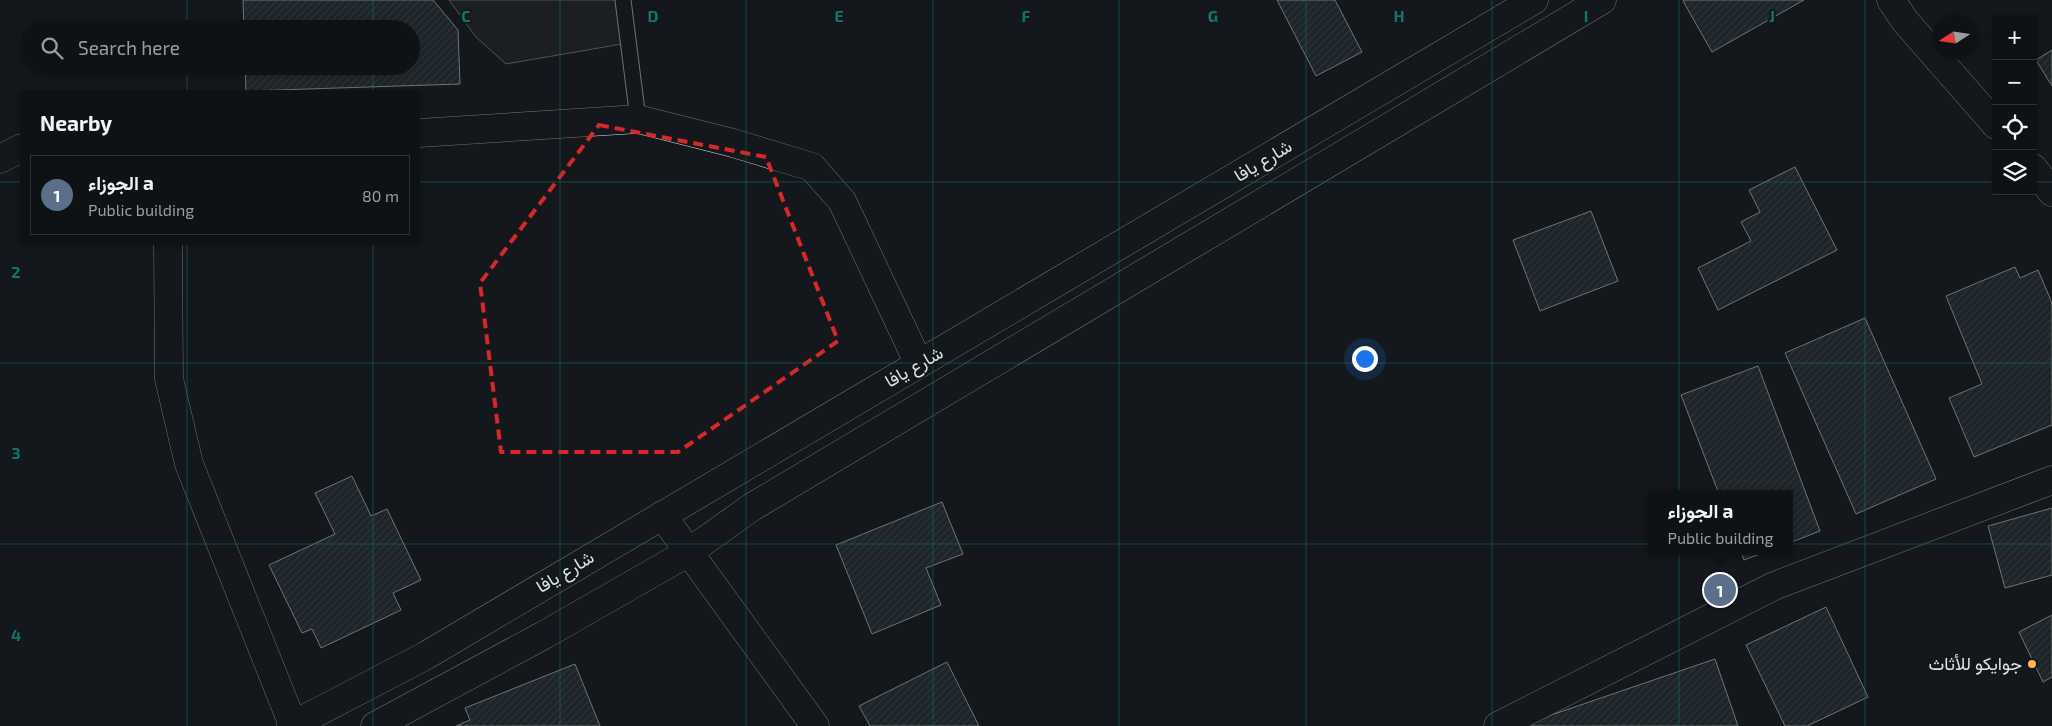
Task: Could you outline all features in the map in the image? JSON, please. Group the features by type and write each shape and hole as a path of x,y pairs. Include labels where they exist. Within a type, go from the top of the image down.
{"street":[{"name":"شارع يافا","path":"292,726 425,656 1534,0"},
{"path":"375,726 544,635 689,552 752,508 1602,0"},
{"path":"1891,0 1905,21 1992,120"},
{"path":"420,133 638,118 734,143 812,167 842,201 919,364"},
{"path":"0,159 20,149"},
{"path":"2037,173 2052,192"},
{"path":"168,245 169,379 189,464 292,726"},
{"path":"1498,726 1774,586 2052,480"},
{"path":"662,515 815,726"}],"lane":[{"path":"623,0 638,118"}],"highlighted area":[{"path":"599,125 766,157 838,341 678,452 501,452 480,283"}],"shaded area":[{"path":"449,0 615,0 622,44 506,64 476,37"}],"building":[{"path":"243,0 433,0 458,30 460,84 246,90 245,75 420,75 420,20 244,20"},
{"path":"1277,0 1335,0 1362,52 1316,76"},
{"path":"1684,0 1804,0 1712,52"},
{"path":"2052,50 2052,86 2037,62 2037,59"},
{"path":"1795,167 1837,250 1718,310 1698,268 1751,241 1741,222 1760,212 1749,190"},
{"path":"1591,211 1618,281 1540,311 1513,240"},
{"path":"2015,267 2020,278 2038,270 2052,303 2052,425 1974,457 1949,398 1982,384 1946,296"},
{"path":"1865,318 1936,479 1856,514 1785,353"},
{"path":"1758,366 1820,531 1793,541 1793,490 1717,490 1681,395"},
{"path":"352,476 371,516 387,509 421,580 393,593 401,610 321,648 312,629 302,633 269,565 335,534 315,493"},
{"path":"942,502 963,554 926,568 941,605 872,634 836,545"},
{"path":"2052,508 2052,575 2005,588 1988,526"},
{"path":"1742,555 1757,555 1744,560"},
{"path":"1826,607 1868,697 1807,726 1785,726 1746,645"},
{"path":"2052,615 2052,677 2043,682 2019,632"},
{"path":"1715,659 1738,726 1519,726"},
{"path":"947,662 979,726 870,726 859,706"},
{"path":"575,664 600,726 456,726 470,720 465,708"}],"place":[{"name":"الجوزاء a","path":"1720,590"},
{"name":"جوايكو للأثاث","path":"2032,664"}]}
